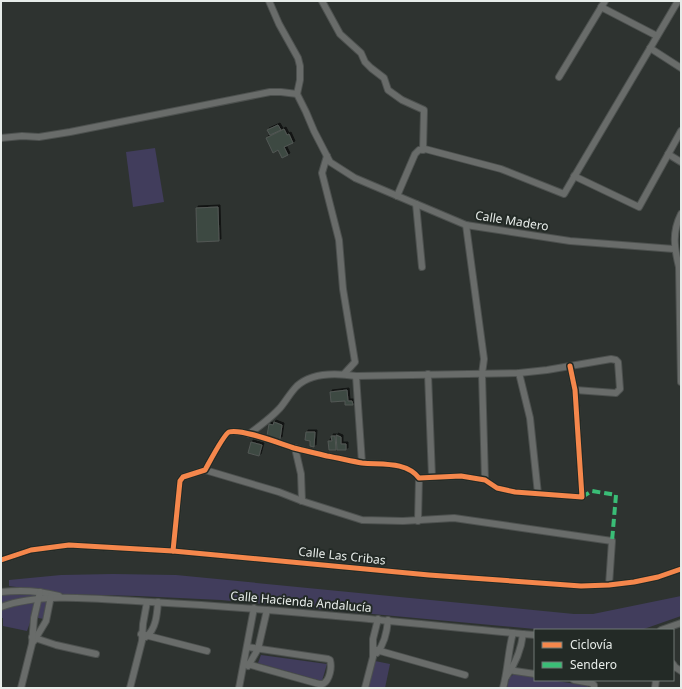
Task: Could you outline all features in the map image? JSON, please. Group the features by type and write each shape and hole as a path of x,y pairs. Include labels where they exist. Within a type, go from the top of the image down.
{"street":[{"path":"1,138 38,137 70,132 270,92 296,94 300,80 299,62 269,1"},
{"path":"322,1 340,34 361,53 365,62 384,78 388,90 402,100 424,110 423,150"},
{"path":"559,77 605,1"},
{"path":"397,196 415,154 419,150 501,169 564,194 678,1"},
{"path":"601,6 657,36"},
{"path":"650,48 681,68"},
{"name":"Calle Madero","path":"296,94 330,162 355,178 466,225 570,241 674,249"},
{"path":"574,176 639,207 681,131"},
{"path":"668,154 681,162"},
{"path":"327,156 322,173 340,240 343,289 355,362 344,374"},
{"path":"416,204 422,267"},
{"path":"681,214 675,228 674,238 674,249 680,266 681,382"},
{"path":"466,225 484,359 482,374 485,480"},
{"path":"249,434 279,409 295,387 302,382 334,373 356,376 519,373 611,359 618,362 619,392 575,390"},
{"path":"419,478 461,476 485,480 497,488 538,494 582,497 575,390 570,366"},
{"path":"519,373 530,418 538,494"},
{"path":"428,374 432,477"},
{"path":"356,376 362,463"},
{"path":"205,470 227,433 235,431 295,448 362,463 387,463 415,473 419,478 418,521"},
{"path":"295,448 301,474 302,501"},
{"path":"173,551 180,481 183,477 205,470 279,492 362,520 418,521 437,518 454,518 612,541 609,585"},
{"name":"Calle Las Cribas","path":"1,560 31,550 69,545 173,551 429,575 536,584 581,586 634,582 658,577 681,569"},
{"path":"11,591 12,603"},
{"name":"Calle Hacienda Andalucía","path":"1,592 40,592 51,596 65,598 254,608 534,635"},
{"path":"21,688 33,640 34,618 40,592"},
{"path":"1,607 20,601 51,596 46,621 33,640"},
{"path":"130,688 147,602"},
{"path":"148,636 156,620 158,602"},
{"path":"247,664 247,647 254,608"},
{"path":"239,688 243,672 258,649 267,610"},
{"path":"34,618 46,621"},
{"path":"376,650 373,639 378,619"},
{"path":"365,688 376,650 384,642 388,620"},
{"path":"665,629 681,623"},
{"path":"143,624 153,627"},
{"path":"503,688 508,670 508,655 513,633"},
{"path":"508,670 518,658 522,646 523,634"},
{"path":"141,638 148,636 207,651"},
{"path":"373,639 384,642"},
{"path":"33,640 96,654"},
{"path":"247,647 328,659 330,660 331,664 328,681 323,684 247,664"},
{"path":"376,650 465,676"},
{"path":"508,655 518,658"},
{"path":"675,666 681,671"},
{"path":"508,670 534,674"},
{"path":"580,681 591,683 594,688"}],"shaded area":[{"path":"155,148 164,202 133,207 126,152"},
{"path":"61,575 176,575 574,614 593,614 681,596 681,616 644,629 535,629 221,600 64,594 9,586 9,580"},
{"path":"1,593 36,594 32,601 48,601 44,619 32,617 27,631 3,626 3,618 1,618"},
{"path":"261,655 327,664 322,681 258,663"},
{"path":"375,661 390,664 385,688 368,688"},
{"path":"514,674 534,677 534,681 557,681 588,686 588,688 507,688 509,678"}],"building":[{"path":"278,125 281,130 270,135 267,130"},
{"path":"284,129 287,135 289,134 293,143 284,147 288,155 282,158 278,150 273,153 266,138"},
{"path":"218,207 219,241 197,242 196,208"},
{"path":"347,390 348,401 352,401 353,405 345,405 345,401 331,402 330,392"},
{"path":"274,422 282,425 280,439 267,436 269,424 273,425"},
{"path":"306,432 315,432 314,447 310,446 310,441 305,440"},
{"path":"336,435 341,437 341,444 346,444 346,450 337,450"},
{"path":"331,436 335,436 336,450 329,450 328,441 332,441"},
{"path":"251,442 262,445 259,456 248,453"}],"marked path":[{"path":"582,497 592,491 616,495 612,541"}],"cycle path":[{"path":"173,551 180,481 183,477 205,470 220,443 229,432 235,431 251,434 294,448 327,456 362,463 400,466 414,473 419,478 461,476 485,480 497,488 515,492 582,497 575,390 570,366"},
{"path":"1,560 31,550 69,545 173,551 429,575 581,586 634,582 658,577 681,569"}]}
